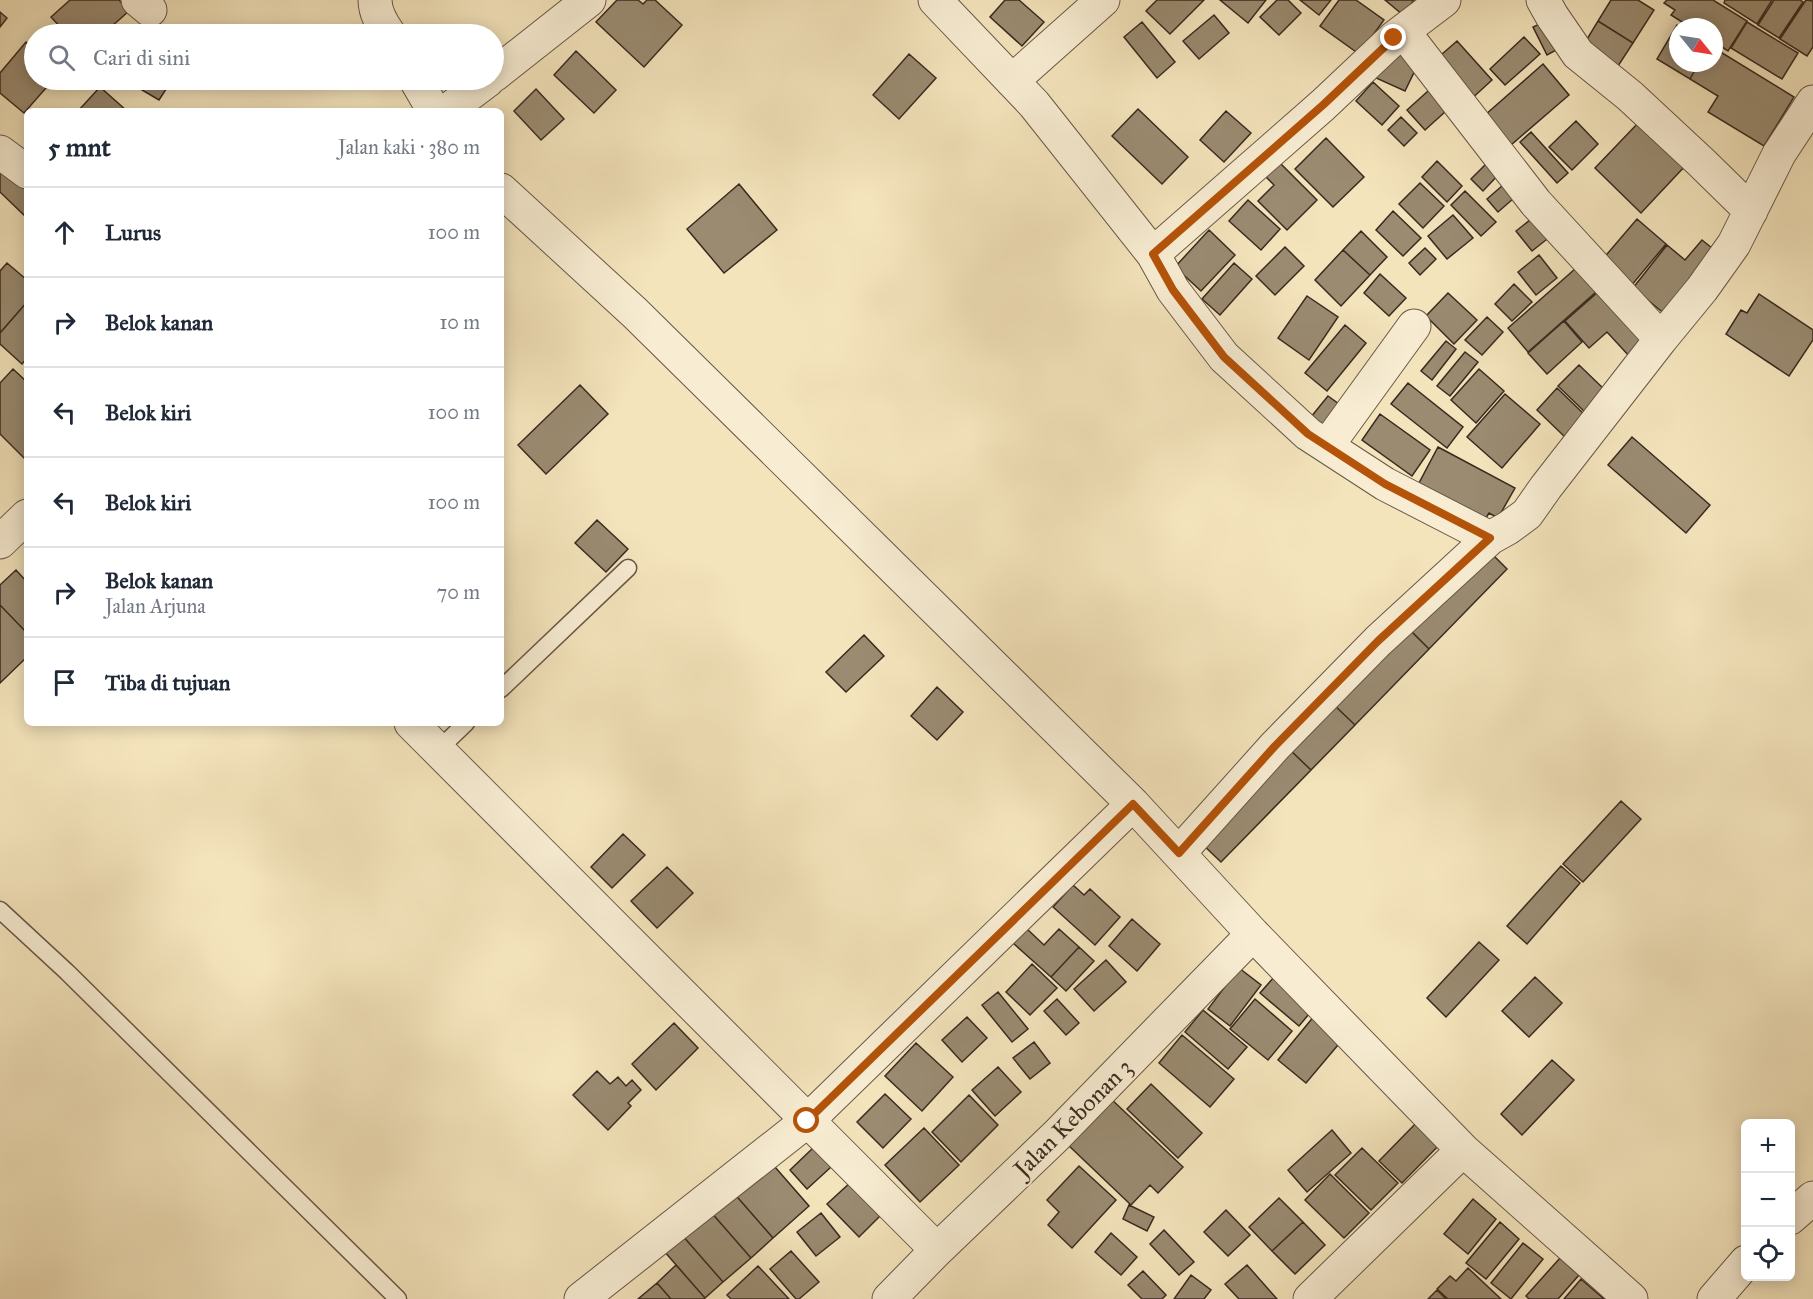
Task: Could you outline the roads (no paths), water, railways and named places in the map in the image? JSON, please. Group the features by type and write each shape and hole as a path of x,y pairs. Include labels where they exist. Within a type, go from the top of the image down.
{"street":[{"path":"375,0 375,7 384,24"},
{"path":"504,67 589,0"},
{"path":"935,0 1034,104 1153,254 1173,290 1224,357 1308,434 1385,484 1490,538"},
{"path":"1012,81 1103,0"},
{"path":"1153,254 1237,182 1403,32 1444,0"},
{"path":"1543,0 1578,54 1630,96 1751,211"},
{"path":"1403,32 1536,203 1661,339"},
{"path":"422,90 432,108"},
{"path":"451,108 475,90"},
{"path":"1179,853 1275,746 1370,649 1490,538 1527,514 1718,268 1734,244 1779,154 1813,102"},
{"path":"0,152 24,170"},
{"path":"504,193 635,313 1133,804 1253,934 1463,1150 1631,1299"},
{"path":"1327,446 1414,326"},
{"path":"0,541 24,519"},
{"path":"414,726 937,1250"},
{"path":"581,1299 807,1121 1133,804"},
{"name":"Jalan Kebonan 3","path":"889,1299 1056,1136 1253,934"},
{"path":"1310,1299 1463,1150"},
{"path":"1795,1214 1813,1198"},
{"path":"1714,1299 1741,1268"}],"lane":[{"path":"504,686 628,568"},
{"path":"438,750 463,726"},
{"path":"0,910 75,980 398,1299"}]}
